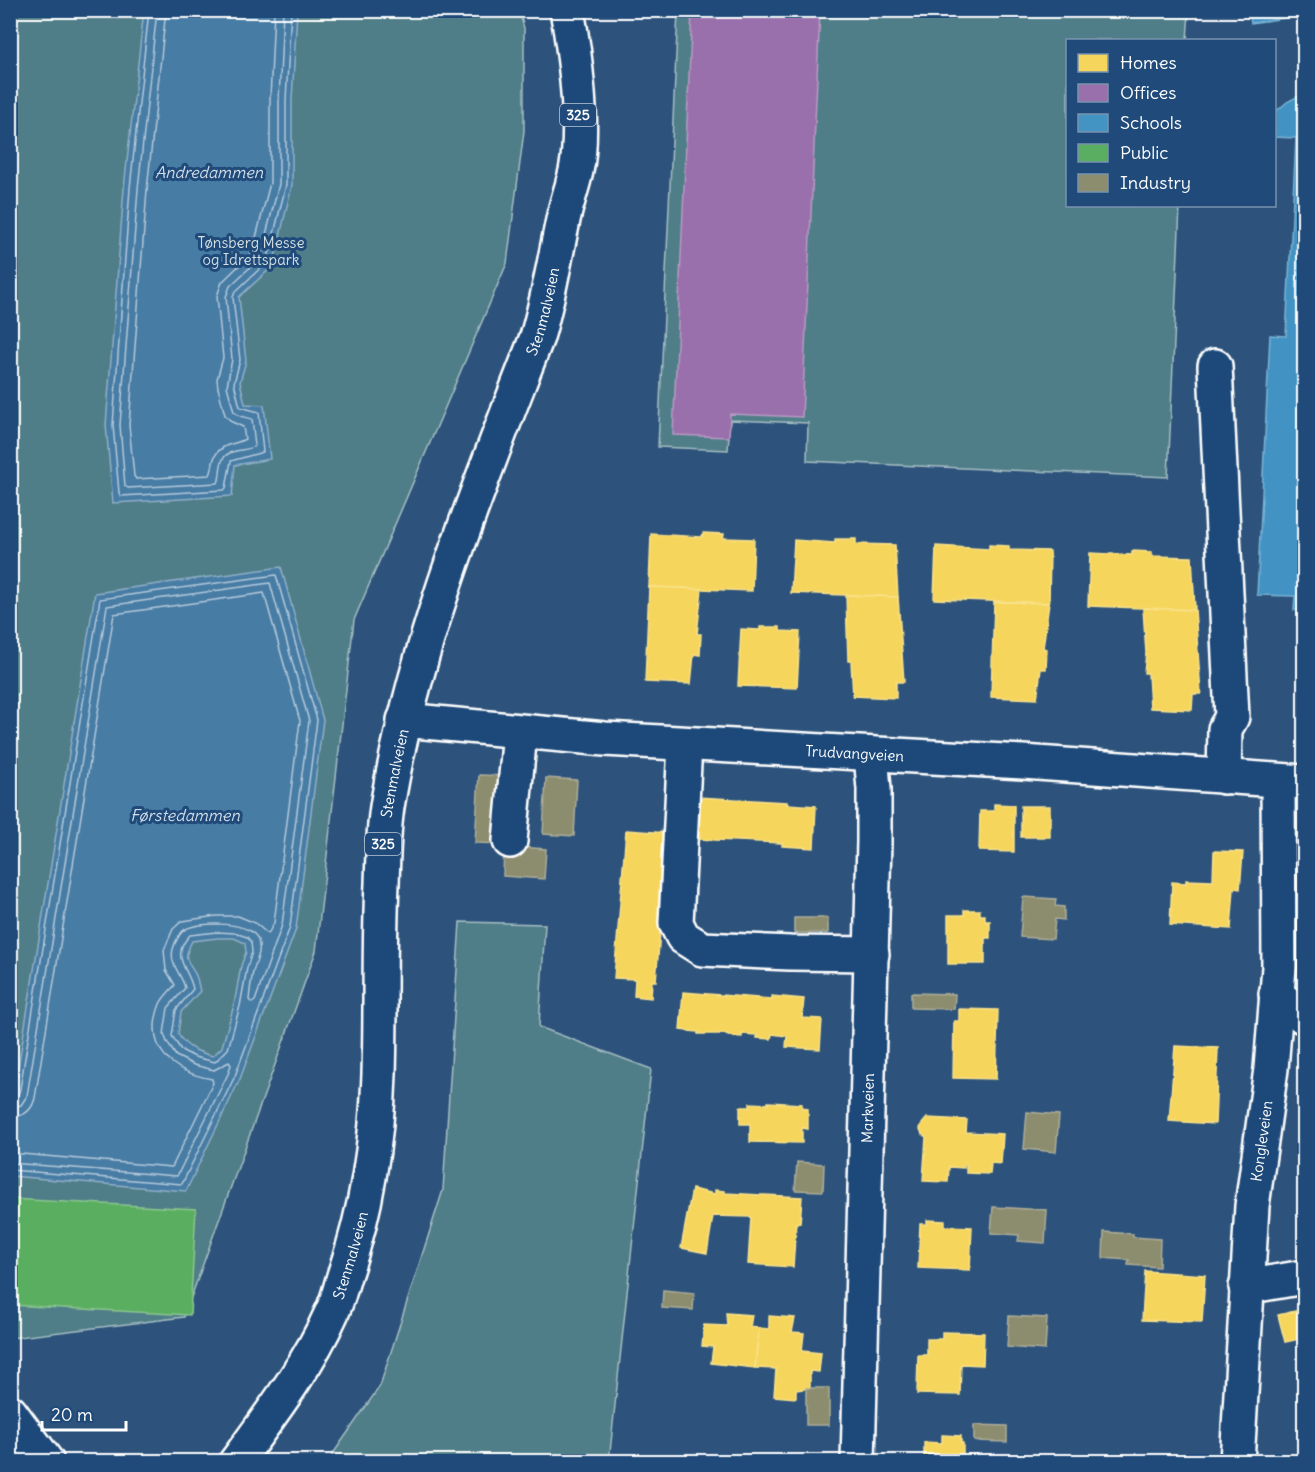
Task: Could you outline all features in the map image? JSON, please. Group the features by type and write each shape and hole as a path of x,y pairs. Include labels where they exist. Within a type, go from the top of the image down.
{"main road":[{"name":"Stenmalveien","path":"546,10 558,87 563,219"},
{"name":"Stenmalveien","path":"236,1461 273,1413 303,1366 333,1311 357,1236 375,1136 379,1074 380,943 387,802 404,720 441,592 537,338 547,304 563,219 577,170 579,142 573,40 567,10"},
{"path":"1215,366 1232,717 1225,729 1224,777"},
{"name":"Trudvangveien","path":"404,720 520,732 685,744 1023,762 1291,782"},
{"path":"510,841 520,732"},
{"path":"685,744 676,923 682,937 702,949 712,950 872,954"},
{"name":"Markveien","path":"858,1461 872,954 874,789 871,754"},
{"name":"Kongleveien","path":"1237,1461 1252,1206 1270,1069 1291,782"},
{"path":"1276,994 1305,1017"},
{"path":"1246,1287 1305,1276"},
{"path":"10,1412 47,1461"}],"green space":[{"name":"Tønsberg Messe og Idrettspark","path":"519,10 524,28 524,131 507,263 354,620 316,951 184,1317 11,1338 10,11"},
{"path":"678,11 1189,11 1187,39 1066,39 1066,207 1180,207 1168,477 807,461 808,423 730,420 728,450 658,447"},
{"path":"460,922 545,924 539,1027 651,1069 609,1461 328,1461 380,1386 443,1190"}],"water":[{"name":"Andredammen","path":"144,10 297,11 292,100 292,185 273,266 239,297 246,361 240,382 245,404 264,405 270,459 235,465 232,496 113,503 106,425 124,188"},
{"name":"Førstedammen","path":"281,567 323,720 296,929 240,1079 186,1191 11,1176 11,1112 95,593","holes":["234,938 245,943 246,952 222,1047 213,1056 193,1049 178,1034 181,1012 200,991 196,976 187,960 187,954 192,941"]}],"building: Homes":[{"path":"703,533 724,534 723,538 754,539 752,591 649,587 651,534 702,537"},
{"path":"835,539 856,539 856,544 895,545 898,597 791,593 794,540 835,543"},
{"path":"989,545 1009,546 1009,550 1050,551 1049,603 934,599 936,546 989,549"},
{"path":"1132,551 1152,552 1152,556 1192,557 1195,610 1088,606 1090,553 1132,555"},
{"path":"649,587 702,589 697,634 701,634 700,655 694,654 691,684 645,682"},
{"path":"846,595 898,597 904,682 896,682 896,698 853,696 851,661 848,661"},
{"path":"994,602 1049,603 1043,648 1047,649 1046,669 1041,669 1037,699 991,697"},
{"path":"1143,608 1195,610 1201,694 1193,694 1192,710 1150,708 1148,673 1144,673 1146,653"},
{"path":"760,627 780,627 780,631 800,632 797,688 738,686 741,629 760,630"},
{"path":"696,797 787,802 787,804 816,806 814,848 782,846 782,843 694,839"},
{"path":"994,804 1014,805 1014,852 979,851 980,811 994,811"},
{"path":"1021,806 1050,806 1050,837 1021,837"},
{"path":"626,830 668,833 656,981 652,981 651,998 634,996 635,979 614,978"},
{"path":"1214,851 1243,852 1240,889 1234,888 1231,929 1170,925 1172,882 1213,881"},
{"path":"964,910 980,910 980,915 985,915 985,921 990,921 990,938 985,938 985,964 948,964 948,915 964,915"},
{"path":"683,992 772,999 772,996 804,999 802,1018 822,1019 820,1049 786,1047 787,1036 772,1034 771,1039 757,1038 757,1035 742,1034 742,1037 728,1036 728,1034 698,1034 698,1032 680,1030"},
{"path":"959,1009 998,1010 996,1079 953,1078 954,1021 959,1021"},
{"path":"1175,1046 1218,1048 1215,1124 1169,1121"},
{"path":"768,1102 802,1104 802,1108 808,1109 808,1129 802,1128 802,1143 750,1142 750,1124 740,1124 740,1107 750,1107 750,1103 768,1104"},
{"path":"927,1118 967,1120 966,1132 1003,1134 1001,1164 991,1163 990,1174 966,1173 966,1164 964,1168 949,1167 948,1182 923,1181 926,1137 920,1129"},
{"path":"692,1189 715,1194 715,1190 725,1191 725,1193 802,1197 800,1223 796,1223 793,1267 748,1264 751,1217 713,1216 707,1253 681,1248"},
{"path":"927,1220 945,1221 945,1226 972,1227 970,1270 918,1268 920,1224 927,1224"},
{"path":"1145,1271 1205,1275 1202,1322 1142,1320"},
{"path":"1304,1309 1304,1338 1285,1342 1278,1315"},
{"path":"726,1313 752,1315 750,1327 759,1328 755,1368 711,1363 713,1347 702,1346 704,1325 727,1326"},
{"path":"769,1316 795,1318 792,1332 804,1333 802,1351 821,1353 819,1372 810,1371 810,1388 796,1390 796,1398 774,1396 776,1369 755,1368 759,1328 769,1329"},
{"path":"942,1332 984,1333 983,1365 961,1364 960,1395 917,1394 918,1355 927,1355 927,1339 942,1339"},
{"path":"942,1435 961,1436 963,1462 924,1462 924,1442 942,1443"},
{"path":"1112,1457 1150,1460 1150,1462 1111,1462"}],"building: Offices":[{"path":"692,10 820,10 802,417 730,414 729,437 673,435"}],"building: Schools":[{"path":"1249,10 1291,10 1292,17 1251,23"},
{"path":"1304,93 1304,611 1294,610 1295,596 1257,595 1270,335 1286,336 1296,138 1276,137 1276,111"}],"building: Public":[{"path":"10,1199 196,1209 190,1315 10,1305"}],"building: Industry":[{"path":"479,775 509,776 506,844 475,843"},
{"path":"546,778 577,780 574,836 543,834"},
{"path":"504,846 546,849 544,879 503,876"},
{"path":"1023,897 1056,899 1055,906 1064,907 1064,920 1055,919 1053,939 1020,937"},
{"path":"794,918 828,918 828,933 794,933"},
{"path":"911,993 955,994 954,1009 911,1008"},
{"path":"1027,1112 1059,1115 1056,1152 1024,1149"},
{"path":"797,1162 824,1164 823,1191 795,1190"},
{"path":"993,1207 1047,1210 1045,1243 1018,1241 1019,1235 991,1233"},
{"path":"1104,1232 1160,1239 1159,1267 1128,1265 1129,1260 1103,1258"},
{"path":"663,1290 694,1293 693,1310 662,1308"},
{"path":"1009,1316 1047,1318 1045,1350 1007,1347"},
{"path":"806,1388 829,1388 829,1425 806,1425"},
{"path":"974,1425 1007,1426 1007,1442 974,1441"}]}
